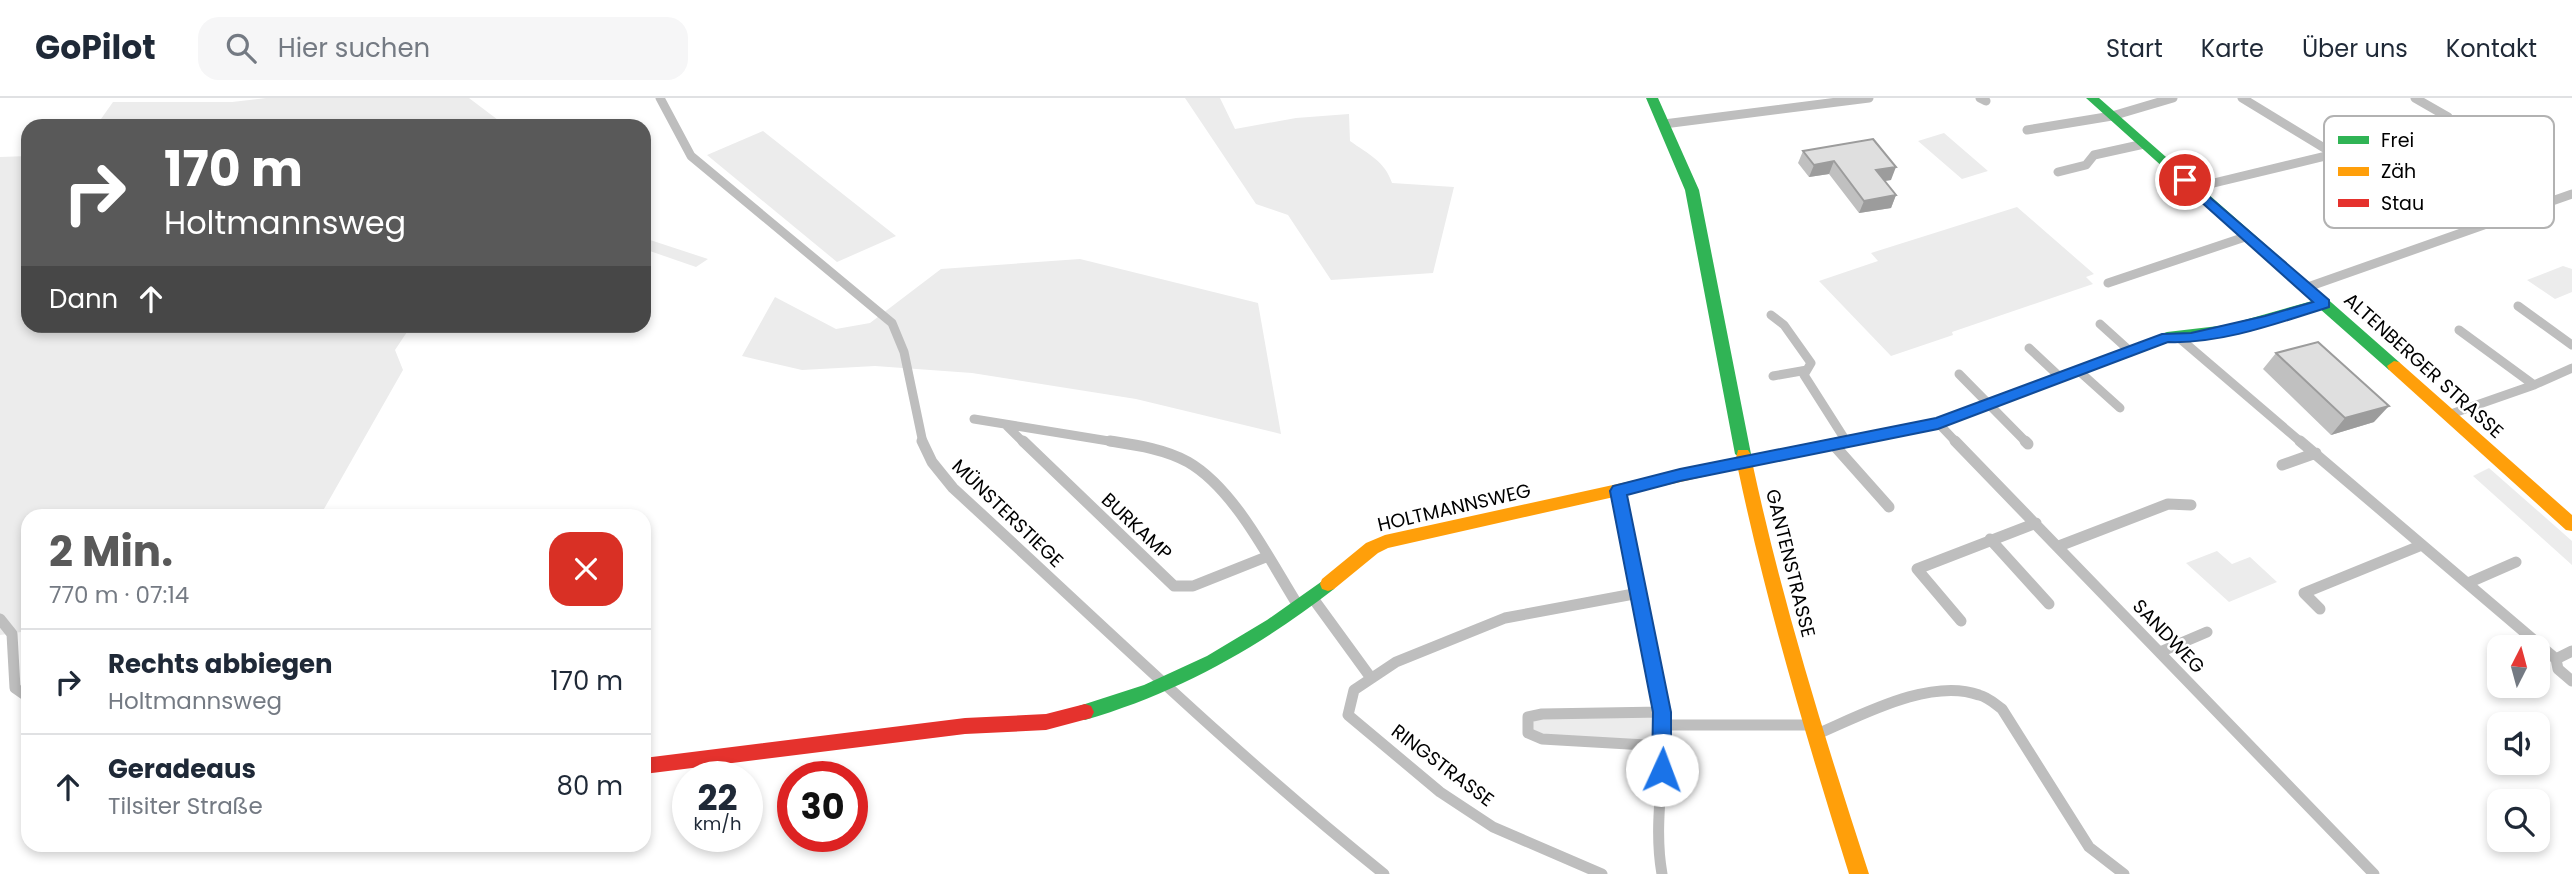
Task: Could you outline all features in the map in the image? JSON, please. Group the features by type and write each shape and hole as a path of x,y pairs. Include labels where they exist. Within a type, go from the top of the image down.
{"street":[{"name":"MÜNSTERSTIEGE","path":"660,98 685,146 704,169 892,323 902,345 923,446 933,464 953,488 1334,834 1384,874"},
{"name":"GANTENSTRASSE","path":"1652,98 1692,190 1745,462 1781,614 1859,874"},
{"path":"1664,124 1867,98"},
{"name":"ALTENBERGER STRASSE","path":"2092,98 2572,525"},
{"path":"2027,130 2112,116 2173,98"},
{"path":"2242,98 2324,147"},
{"path":"2415,98 2446,116"},
{"path":"2058,172 2086,165 2094,155 2144,144"},
{"path":"2193,188 2324,155"},
{"path":"2554,200 2572,194"},
{"path":"2305,288 2475,228"},
{"path":"2108,284 2248,236"},
{"name":"HOLTMANNSWEG","path":"651,765 965,726 1046,722 1102,708 1168,683 1251,640 1306,602 1373,548 1385,542 1745,462 1938,423 2080,372 2167,337 2191,338 2266,321 2323,303"},
{"path":"2518,306 2572,345"},
{"path":"1771,315 1784,325 1811,363 1804,375 1840,442 1889,507"},
{"path":"2100,324 2131,352"},
{"path":"2459,330 2533,385"},
{"path":"2178,337 2556,659 2558,669 2572,681"},
{"path":"2029,348 2061,378"},
{"path":"2448,415 2572,368"},
{"path":"1773,376 1807,370"},
{"path":"2080,372 2120,408"},
{"path":"1959,374 2028,444"},
{"path":"974,419 1142,446 1188,462 1226,492 1266,556 1371,678"},
{"name":"SANDWEG","path":"1938,423 2374,874"},
{"name":"BURKAMP","path":"1005,424 1174,586 1193,586 1266,556"},
{"path":"2282,464 2316,453"},
{"path":"1618,491 1663,719 1658,817 1662,874"},
{"path":"2059,546 2168,504 2191,505"},
{"path":"1961,621 1917,569 2036,523"},
{"path":"1990,539 2049,604"},
{"path":"2320,609 2304,593 2423,545"},
{"path":"2468,583 2516,562"},
{"name":"RINGSTRASSE","path":"1602,874 1493,827 1440,792 1348,715 1354,690 1396,662 1505,618 1639,593"},
{"path":"0,619 12,634 12,682 21,692"},
{"path":"2160,652 2207,632"},
{"path":"2556,659 2572,651"},
{"path":"1663,746 1542,739 1528,733 1528,717 1542,714 1663,719 1814,730 1903,699 1945,691 1979,694 2002,709 2089,847 2123,874"}],"shaded area":[{"path":"266,98 469,98 497,119 101,119 113,102 232,102"},
{"path":"1185,98 1220,98 1235,129 1296,118 1349,114 1350,141 1380,163 1392,183 1454,187 1433,273 1331,280 1288,215 1256,204"},
{"path":"763,131 896,236 837,262 707,155"},
{"path":"1944,133 1988,171 1962,179 1918,141"},
{"path":"21,156 21,333 406,333 395,350 403,370 324,509 21,509 21,632 0,635 0,157"},
{"path":"2017,207 2094,274 2086,277 2093,284 1952,332 1953,335 1891,356 1819,281 1878,261 1871,253"},
{"path":"651,240 708,259 696,267 651,251"},
{"path":"1080,259 1258,303 1281,434 1136,399 972,373 875,366 802,370 742,356 775,297 836,329 870,323 941,269"},
{"path":"2563,266 2572,269 2572,292 2555,299 2527,280"},
{"path":"2489,468 2572,541 2572,565 2473,476"},
{"path":"2217,551 2232,564 2250,557 2277,582 2229,602 2186,563"},
{"path":"1659,714 1660,743 1543,736 1531,731 1531,719"}],"building":[{"path":"1873,139 1896,167 1876,170 1896,195 1864,201 1834,161 1814,165 1803,151"},
{"path":"2318,342 2389,406 2345,418 2276,353"}],"traffic: fast":[{"path":"1652,98 1692,190 1743,454"},
{"path":"2092,98 2394,366"},
{"path":"1853,440 1938,423 2167,337 2227,330 2323,303"},
{"path":"1085,712 1150,691 1213,661 1273,625 1328,584"}],"traffic: slow":[{"path":"2394,366 2572,525"},
{"path":"1328,584 1372,548 1385,542 1680,475 1853,440"},
{"path":"1743,454 1780,613 1859,874"}],"traffic: jam":[{"path":"651,765 965,726 1046,722 1085,712"}],"route":[{"path":"1662,770 1662,712 1618,491 1680,475 1938,423 2080,372 2167,337 2191,338 2266,321 2323,303 2185,180"}]}
